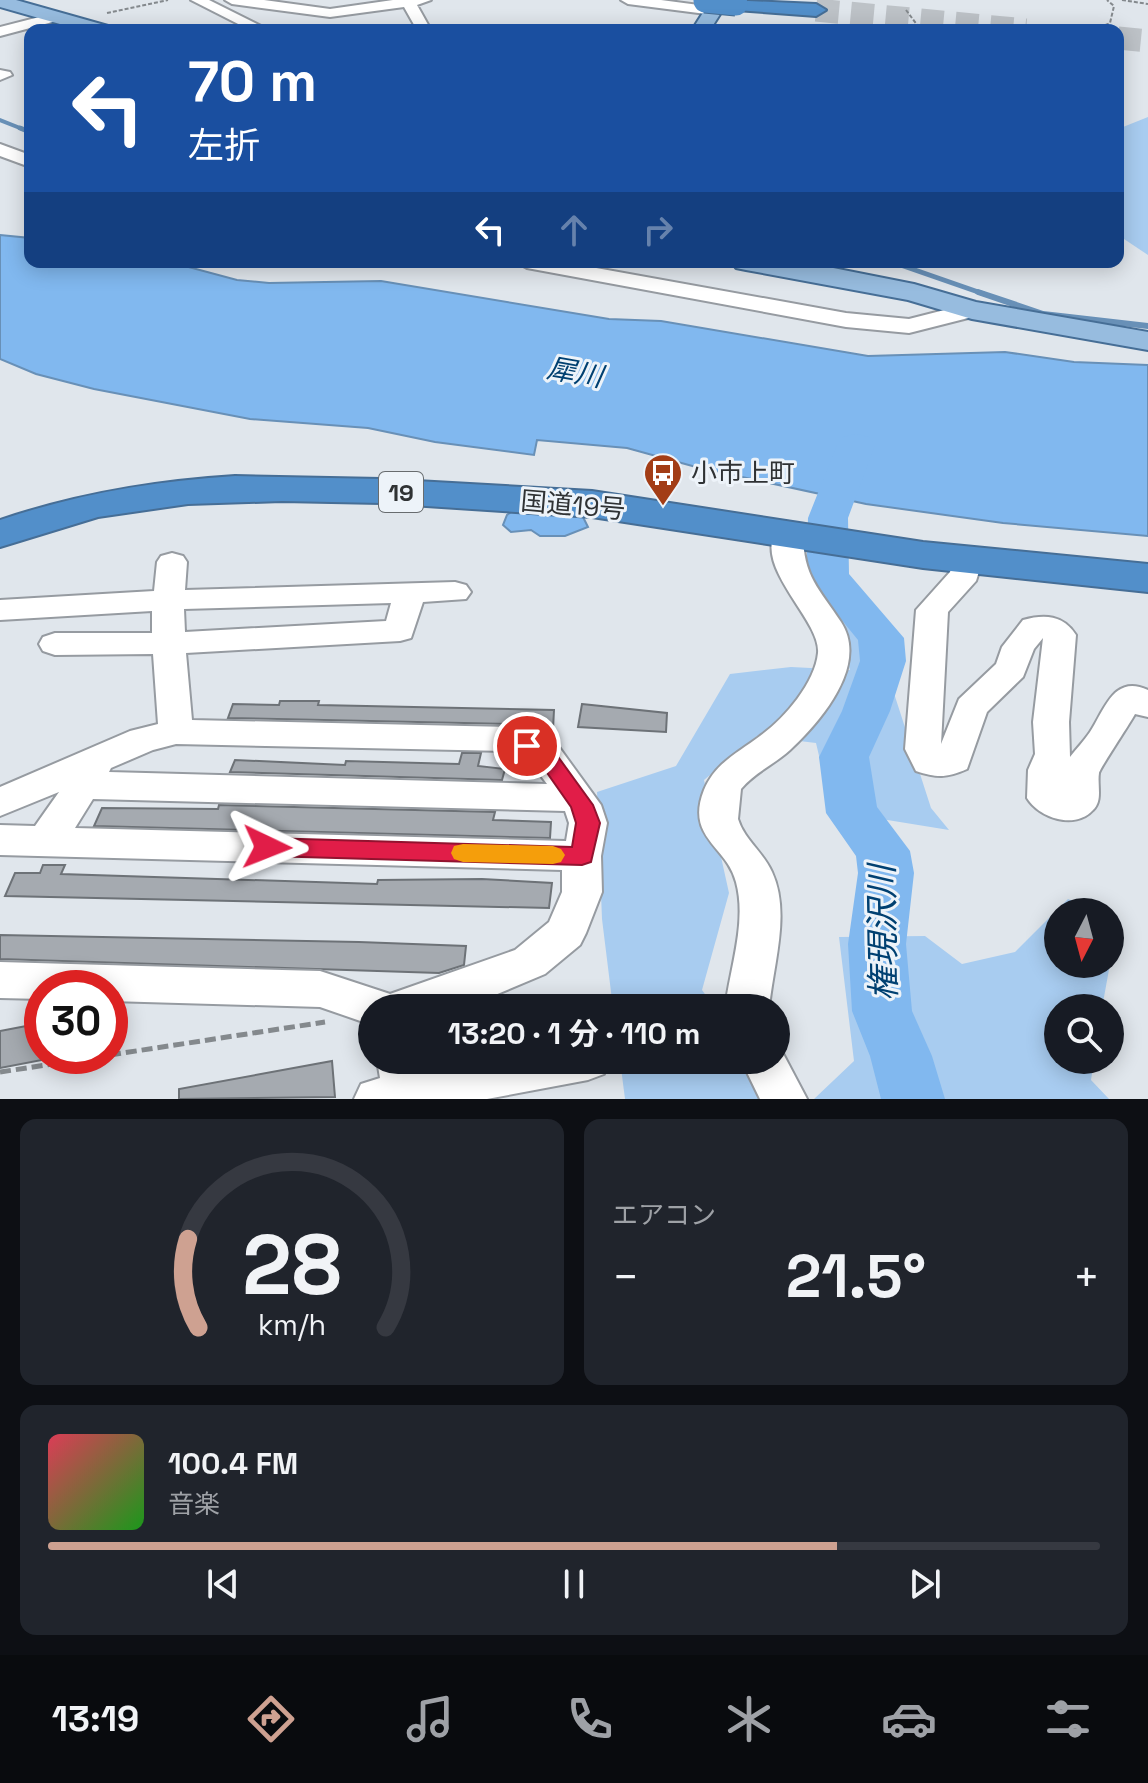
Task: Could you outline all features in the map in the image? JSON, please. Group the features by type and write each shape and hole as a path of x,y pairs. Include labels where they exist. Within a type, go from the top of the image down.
{"highway":[{"path":"715,3 816,10"},
{"name":"国道19号","path":"0,534 80,508 133,497 269,486 592,504 967,562 1148,578"}],"main road":[{"path":"0,1 81,24"},
{"path":"704,24 715,3"},
{"path":"787,268 914,293 972,310 1148,341"}],"street":[{"path":"198,0 249,24"},
{"path":"232,0 330,13 414,1 422,24"},
{"path":"628,0 715,3"},
{"path":"39,24 64,19"},
{"path":"0,32 24,27"},
{"path":"0,150 24,159"},
{"path":"597,268 644,272 846,320 909,326 972,310"},
{"path":"749,994 760,915 755,878 721,835 720,816 724,788 746,763 778,740 816,695 832,668 834,638 829,625 802,593 793,567 812,538"},
{"path":"172,562 167,600 167,643 176,732"},
{"path":"967,562 965,574 932,610 923,749 929,762 941,766 954,760 971,707 1011,669 1018,647 1034,627 1049,626 1060,635 1051,722 1053,754 1046,770 1044,787 1046,798 1053,803 1070,807 1080,801 1081,768 1104,739 1121,707 1132,696 1148,705"},
{"path":"0,610 167,600 455,592"},
{"path":"55,644 167,643 400,631 410,593"},
{"path":"0,802 92,772 143,740 176,732 510,739 543,752 577,798 588,823 582,856 582,892 565,933 530,962 448,994"},
{"path":"92,772 577,798"},
{"path":"46,841 92,772"},
{"path":"0,840 582,856"},
{"path":"0,980 320,989 358,1014"},
{"path":"397,1088 492,1074"},
{"path":"771,1074 784,1099"}],"path":[{"path":"64,19 168,0"},
{"path":"1107,0 1114,6 1108,24"},
{"path":"1122,0 1148,4"},
{"path":"906,10 916,24"},
{"path":"128,1053 358,1014"},
{"path":"0,1072 24,1068"}],"shaded area":[{"path":"1148,117 1148,255 1124,239 1124,127"},
{"path":"861,591 931,808 949,830 832,811 816,743 757,736 704,780 729,893 702,990 705,994 611,994 602,919 597,792 676,766 730,674 791,667 850,670 825,592"},
{"path":"1044,923 1044,978 1107,978 1105,994 1044,994 1044,1074 1092,1074 1091,1080 1109,1099 814,1099 854,1061 839,937 925,936 962,964 1015,952"},
{"path":"622,1074 763,1074 781,1099 625,1099"}],"water":[{"name":"犀川","path":"0,235 24,237 24,268 192,268 237,280 269,283 381,281 609,319 661,321 868,356 1005,352 1074,362 1148,365 1148,536 1003,523 866,504 696,467 627,448 537,440 534,455 435,442 368,428 250,419 94,389 36,374 0,359"},
{"path":"515,509 582,515 588,527 565,536 540,536 531,530 511,532 503,525 507,515"}],"building":[{"path":"280,701 319,701 318,705 554,710 553,729 522,728 510,724 228,718 233,704 279,705"},
{"path":"582,704 667,713 666,732 578,727"},
{"path":"462,753 481,753 478,766 505,769 502,780 230,772 235,760 345,765 346,761 459,764"},
{"path":"219,805 495,812 493,820 551,822 550,838 94,826 102,808 218,809"},
{"path":"43,865 65,865 61,874 377,884 378,880 482,879 552,883 549,908 5,896 15,873 40,873"},
{"path":"0,935 466,946 464,965 439,973 0,959"},
{"path":"24,1026 24,1063 0,1068 0,1031"},
{"path":"332,1061 335,1097 179,1099 179,1089"}],"waterway":[{"path":"0,120 24,130"},
{"path":"909,268 984,294"},
{"path":"978,292 1043,314 1148,326"},
{"name":"権現沢川","path":"856,445 828,518 828,576 881,638 883,661 866,711 844,757 852,813 883,851 886,873 877,944 882,1011 901,1056 913,1099"}],"tunnel":[{"path":"816,10 963,24"},
{"path":"1124,39 1148,41"}],"slow traffic":[{"path":"463,853 553,855"}],"place":[{"name":"小市上町","path":"663,507"}],"route":[{"path":"267,847 582,856 588,823 582,805 543,752 527,746"}]}
